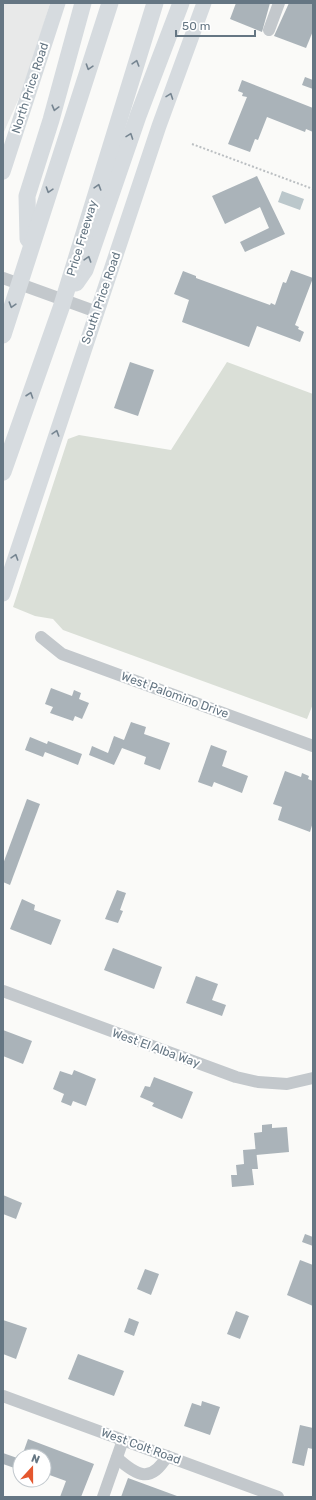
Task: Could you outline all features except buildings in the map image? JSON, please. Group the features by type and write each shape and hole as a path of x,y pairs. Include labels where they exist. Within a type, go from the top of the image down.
{"highway":[{"path":"28,254 28,196 51,120 83,3"},
{"path":"3,335 110,3"},
{"name":"Price Freeway","path":"3,472 62,305 155,3"},
{"path":"62,305 85,270 131,135 181,3"}],"main road":[{"name":"North Price Road","path":"3,172 58,3"},
{"name":"South Price Road","path":"3,594 159,126 204,3"}],"street":[{"path":"269,30 279,3"},
{"path":"3,278 97,312"},
{"name":"West Palomino Drive","path":"41,637 62,654 313,746"},
{"name":"West El Alba Way","path":"3,991 236,1077 258,1082 287,1084 313,1078"},
{"name":"West Colt Road","path":"3,1396 278,1497"},
{"path":"103,1497 123,1440"},
{"path":"117,1458 133,1472 144,1474 154,1472 160,1467 167,1456"}],"path":[{"path":"192,144 313,188"}],"shaded area":[{"path":"3,3 50,3 27,80 3,134"},
{"path":"282,191 304,199 300,210 278,202"},
{"path":"227,362 313,394 313,704 307,719 63,630 53,619 35,616 13,607 68,439 79,435 171,450"}]}
